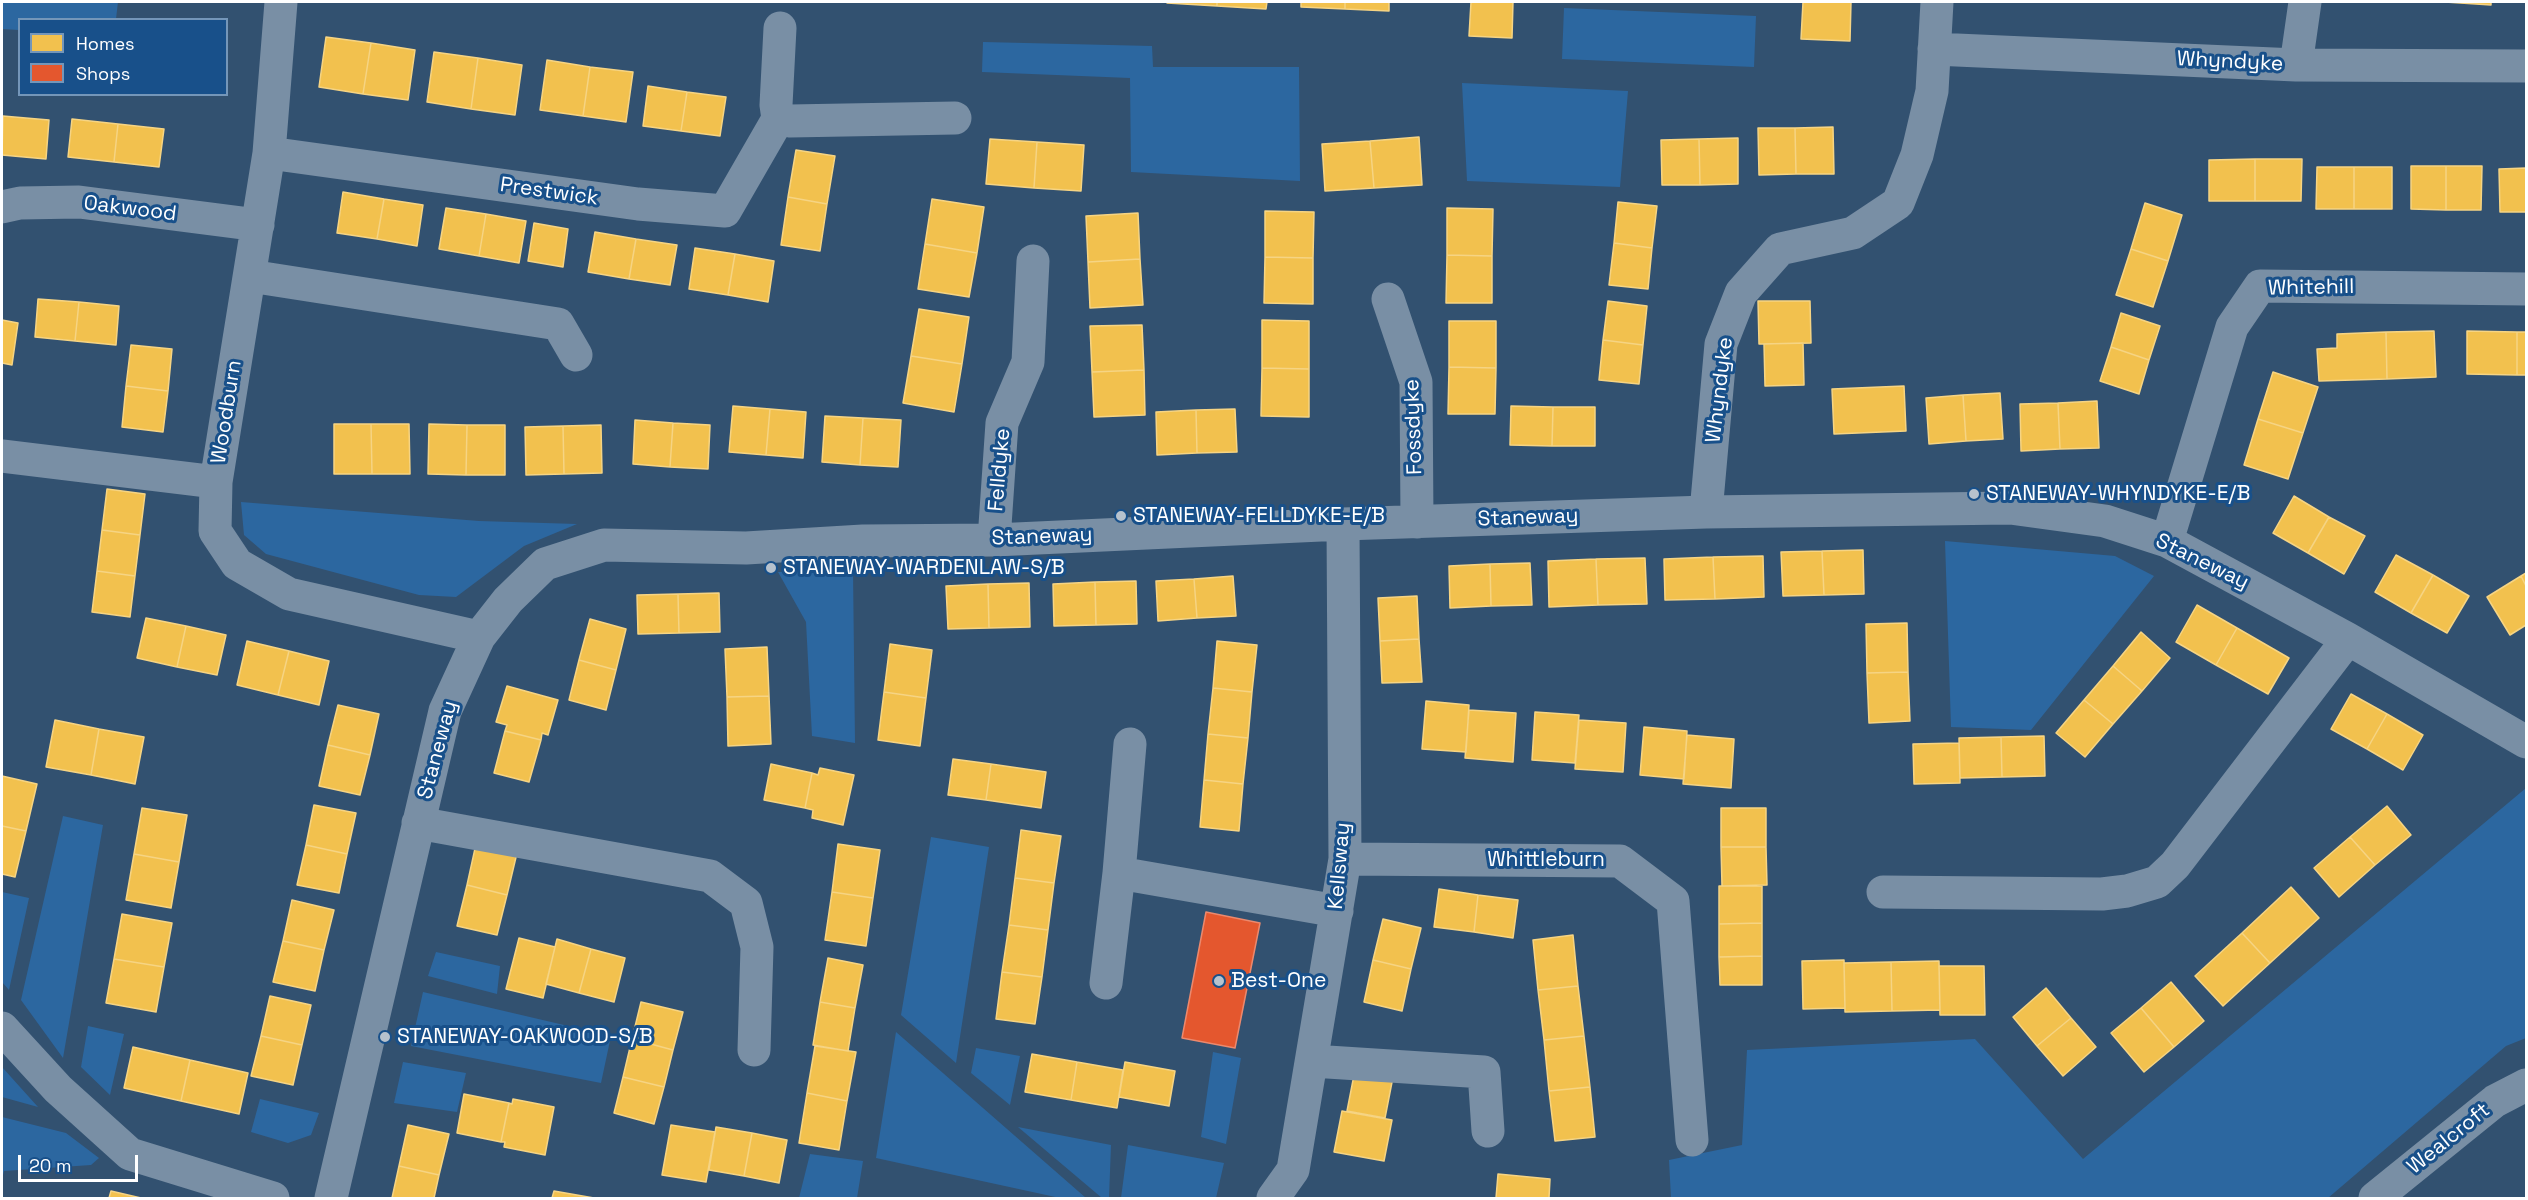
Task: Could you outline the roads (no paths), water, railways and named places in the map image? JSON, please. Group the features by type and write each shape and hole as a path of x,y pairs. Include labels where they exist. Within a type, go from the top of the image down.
{"street":[{"name":"Woodburn","path":"281,2 269,153 216,482 215,531 237,564 288,594 479,637"},
{"name":"Whyndyke","path":"1706,512 1721,344 1741,293 1780,249 1853,233 1898,203 1917,155 1932,91 1937,2"},
{"path":"2296,65 2305,2"},
{"path":"780,28 776,105 778,119 790,121 955,118"},
{"name":"Whyndyke","path":"1934,50 2296,65 2526,66"},
{"name":"Prestwick","path":"269,153 638,204 725,211 778,119"},
{"name":"Oakwood","path":"2,207 20,203 79,202 258,225"},
{"name":"Felldyke","path":"994,540 1002,423 1028,362 1034,261"},
{"path":"250,276 558,324 576,356"},
{"name":"Whitehill","path":"2167,541 2232,327 2260,286 2526,290"},
{"name":"Fossdyke","path":"1388,299 1416,382 1417,522"},
{"path":"2,456 216,482"},
{"name":"Staneway","path":"331,1198 445,711 479,637 508,600 545,564 604,545 746,548 863,541 994,540 1343,524 1706,512 2010,508 2105,521 2167,541 2348,639 2526,742"},
{"name":"Kellsway","path":"1273,1198 1293,1170 1345,859 1343,524"},
{"path":"1883,892 2102,894 2127,891 2157,882 2175,865 2348,639"},
{"path":"1106,983 1119,873 1130,744"},
{"path":"418,823 710,876 746,903 757,947 754,1050"},
{"name":"Whittleburn","path":"1345,859 1620,861 1673,901 1692,1140"},
{"path":"1119,873 1337,911"},
{"path":"2,1028 57,1089 130,1154 273,1198"},
{"path":"1312,1061 1484,1072 1488,1131"},
{"name":"Wealcroft","path":"2375,1198 2494,1101 2526,1084"}],"place":[{"name":"STANEWAY-WHYNDYKE-E/B","path":"1974,494"},
{"name":"STANEWAY-FELLDYKE-E/B","path":"1121,516"},
{"name":"STANEWAY-WARDENLAW-S/B","path":"771,568"},
{"name":"Best-One","path":"1219,981"},
{"name":"STANEWAY-OAKWOOD-S/B","path":"385,1037"}]}
